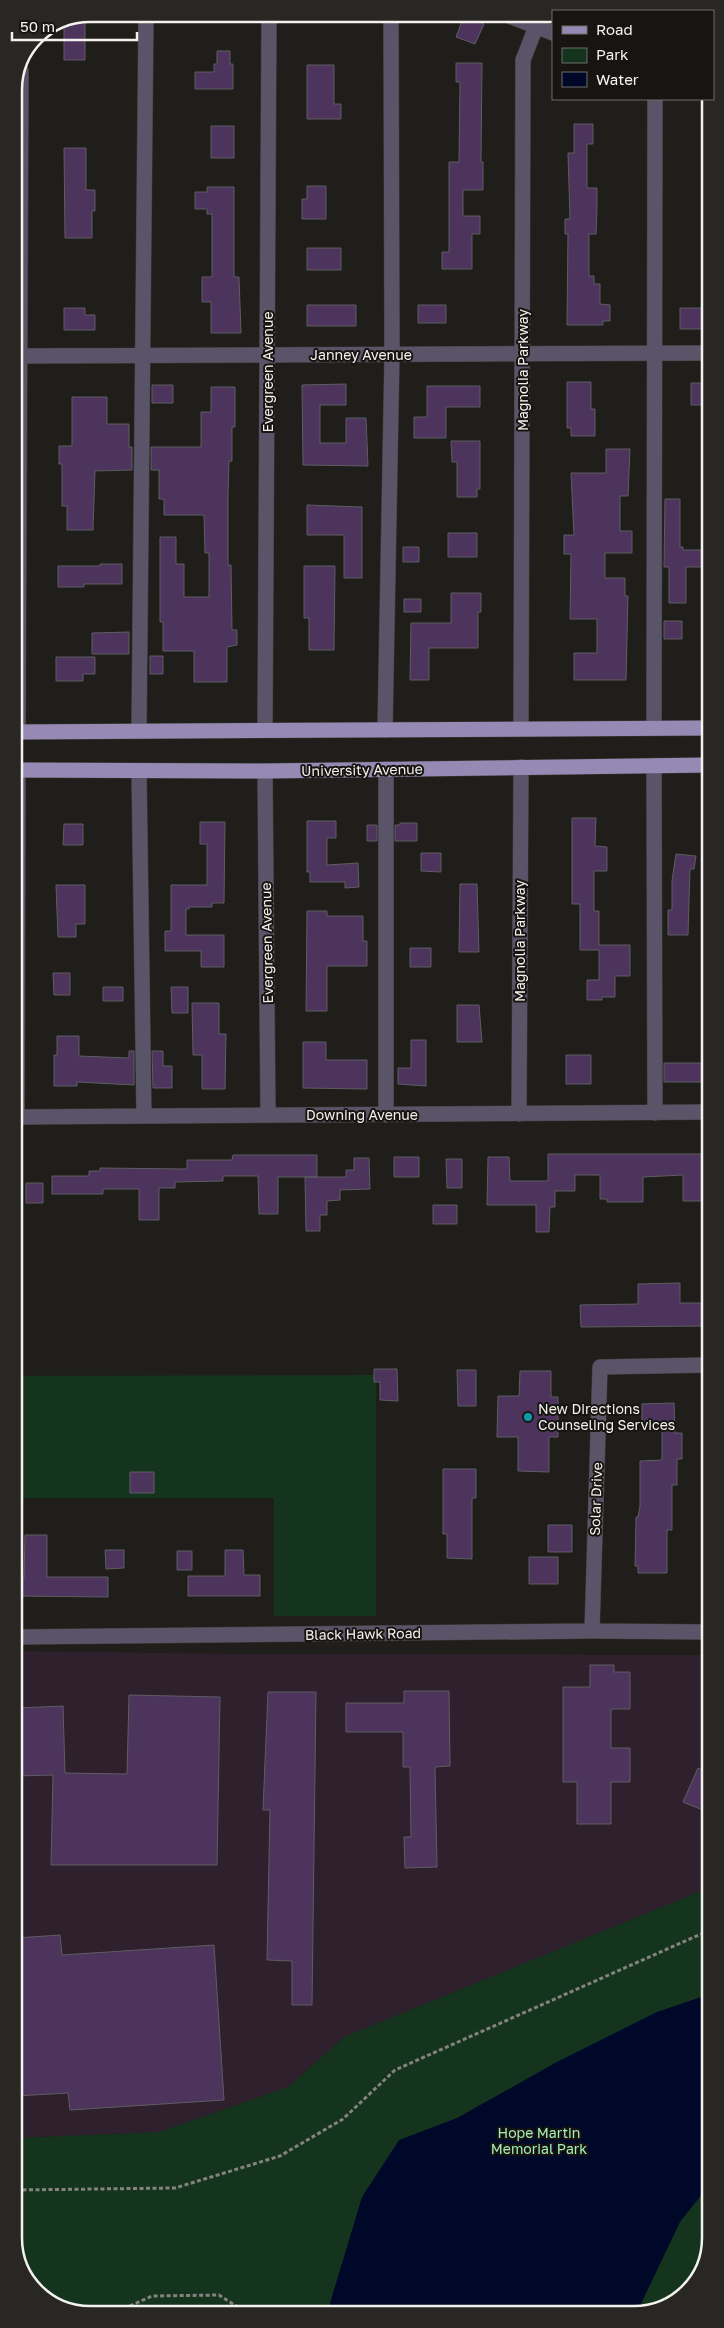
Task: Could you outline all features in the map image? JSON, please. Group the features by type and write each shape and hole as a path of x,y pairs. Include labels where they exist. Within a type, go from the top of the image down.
{"main road":[{"path":"22,732 702,728"},
{"name":"University Avenue","path":"22,770 265,771 702,765"}],"street":[{"path":"139,731 146,22"},
{"name":"Evergreen Avenue","path":"265,730 269,22"},
{"path":"385,730 392,355 391,23"},
{"name":"Magnolia Parkway","path":"521,729 523,60 537,23"},
{"path":"541,23 552,32"},
{"path":"654,728 655,100"},
{"name":"Janney Avenue","path":"22,356 702,353"},
{"path":"654,766 655,1113"},
{"name":"Magnolia Parkway","path":"519,1114 521,768"},
{"path":"386,769 386,1115"},
{"path":"140,770 144,1116"},
{"name":"Evergreen Avenue","path":"265,771 268,1115"},
{"name":"Downing Avenue","path":"22,1117 702,1112"},
{"name":"Solar Drive","path":"592,1631 600,1367 702,1365"},
{"name":"Black Hawk Road","path":"22,1637 592,1631 702,1632"}],"path":[{"path":"22,2190 176,2188 280,2156 343,2119 395,2070 702,1934"},
{"path":"132,2305 152,2296 219,2295 235,2305"}],"shaded area":[{"path":"22,1651 245,1654 702,1655 702,1891 344,2037 288,2087 159,2132 22,2138"}],"green space":[{"path":"376,1375 376,1616 274,1616 274,1498 22,1498 22,1376"},
{"name":"Hope Martin Memorial Park","path":"702,1891 702,2238 698,2259 687,2279 678,2289 660,2300 634,2306 86,2305 73,2303 56,2296 37,2279 28,2264 22,2238 22,2138 159,2132 288,2087 344,2037"}],"water":[{"path":"702,1997 702,2194 680,2222 640,2305 329,2305 362,2197 399,2140 457,2118 555,2063 657,2012"}],"building":[{"path":"85,23 85,60 64,60 64,28"},
{"path":"461,23 484,24 475,44 456,37"},
{"path":"217,51 230,51 230,64 233,64 233,89 195,89 195,72 214,72 214,64 217,64"},
{"path":"456,63 482,63 481,162 483,162 483,190 463,190 463,216 480,216 480,234 472,234 472,269 442,269 442,252 449,252 449,162 459,162 460,82 456,82"},
{"path":"307,65 334,65 334,104 341,104 341,119 307,119"},
{"path":"574,124 593,124 593,144 587,144 587,188 597,188 597,209 596,234 589,234 589,276 594,276 594,284 600,284 600,304 610,305 610,321 603,321 603,325 567,325 568,234 565,234 565,219 570,219 568,153 574,153"},
{"path":"211,126 234,126 234,158 211,158"},
{"path":"64,148 86,148 86,190 95,190 95,211 92,211 92,238 65,238"},
{"path":"307,186 326,186 326,219 302,219 302,199 307,199"},
{"path":"207,187 234,187 234,277 239,277 241,333 211,333 211,302 202,302 202,277 212,277 212,214 207,214 207,209 195,209 195,192 207,192"},
{"path":"307,248 341,248 341,270 307,270"},
{"path":"307,305 356,305 356,326 307,326"},
{"path":"418,305 446,305 446,323 418,323"},
{"path":"64,308 85,308 85,315 95,315 95,330 64,330"},
{"path":"680,308 702,308 702,329 680,329"},
{"path":"567,382 591,382 591,409 595,409 595,436 571,436 571,428 567,428"},
{"path":"691,383 702,383 702,405 691,405"},
{"path":"346,384 346,405 320,405 320,443 346,443 346,418 366,418 368,466 303,465 302,385"},
{"path":"152,385 173,385 173,403 152,403"},
{"path":"427,386 480,386 480,407 446,407 446,438 414,438 414,417 427,417"},
{"path":"211,387 235,387 235,427 232,427 232,461 229,461 228,565 231,565 232,630 237,630 237,645 227,647 227,682 194,682 194,651 163,651 163,622 160,622 160,537 176,537 176,564 184,564 184,597 209,597 209,553 205,553 204,515 164,515 164,499 159,499 159,470 151,470 151,447 201,447 201,412 211,412"},
{"path":"72,397 107,397 107,424 129,424 132,470 95,471 93,530 67,530 67,506 62,506 62,464 59,464 59,446 72,446"},
{"path":"451,441 480,441 480,489 477,489 477,497 457,497 457,462 452,462"},
{"path":"606,449 630,449 628,496 620,496 620,531 632,531 632,553 605,553 605,578 625,578 625,596 628,596 626,680 574,680 574,653 597,653 597,619 570,619 571,554 564,554 564,535 574,535 571,473 606,473"},
{"path":"665,499 680,499 680,547 683,547 683,550 702,550 702,567 686,567 686,603 669,603 669,567 664,567"},
{"path":"307,505 362,507 362,578 344,578 344,535 307,535"},
{"path":"448,533 477,533 477,557 448,557"},
{"path":"403,547 419,547 419,562 403,562"},
{"path":"100,564 122,564 122,584 84,584 84,587 58,587 58,566 100,566"},
{"path":"304,566 335,566 334,650 309,650 309,618 304,618"},
{"path":"451,593 481,593 481,612 478,612 478,648 429,648 429,680 410,680 411,623 451,623"},
{"path":"404,599 421,599 421,612 404,612"},
{"path":"664,621 682,621 682,639 664,639"},
{"path":"129,632 129,654 92,654 92,633"},
{"path":"150,656 163,656 163,674 150,674"},
{"path":"56,657 95,657 95,674 83,674 83,681 56,681"},
{"path":"572,818 596,818 595,846 607,847 607,871 594,871 594,911 599,911 599,945 630,945 630,976 615,976 615,997 602,997 602,1000 587,1000 587,980 599,980 599,950 580,950 580,904 572,904"},
{"path":"307,821 336,821 336,838 327,838 327,865 358,863 359,887 345,888 345,882 310,882 310,872 307,872"},
{"path":"200,822 225,822 224,903 212,903 212,907 189,907 189,909 186,909 186,935 224,935 224,967 201,967 201,951 165,951 165,931 171,931 171,885 207,885 207,844 200,844"},
{"path":"400,823 417,823 417,841 395,841 395,825 400,825"},
{"path":"64,824 83,824 83,845 63,845"},
{"path":"367,825 377,825 377,841 367,841"},
{"path":"421,853 441,853 441,872 421,871"},
{"path":"676,854 696,856 694,869 690,869 688,935 668,935 668,910 672,910 672,881"},
{"path":"460,884 477,884 479,952 459,952"},
{"path":"56,885 85,885 85,924 76,924 76,937 58,937"},
{"path":"307,911 327,911 327,916 363,916 363,941 367,941 367,966 327,966 327,1011 306,1011"},
{"path":"410,948 431,948 431,967 410,967"},
{"path":"53,973 70,973 70,995 54,995"},
{"path":"103,987 123,987 123,1001 103,1001"},
{"path":"171,987 188,987 188,1013 172,1013"},
{"path":"192,1003 219,1003 219,1034 226,1034 225,1089 202,1089 202,1055 193,1055"},
{"path":"457,1005 479,1005 482,1042 457,1042"},
{"path":"57,1036 79,1036 79,1056 129,1058 129,1051 134,1051 134,1085 77,1082 77,1086 54,1086 54,1055 57,1055"},
{"path":"411,1040 426,1040 426,1086 398,1084 398,1068 411,1068"},
{"path":"303,1042 326,1042 326,1060 367,1060 367,1089 303,1088"},
{"path":"152,1051 163,1051 163,1066 172,1066 172,1088 153,1088"},
{"path":"566,1055 591,1055 591,1084 566,1084"},
{"path":"664,1063 702,1063 702,1082 664,1082"},
{"path":"548,1154 702,1154 702,1201 683,1201 683,1175 643,1177 643,1202 607,1202 607,1199 600,1199 600,1175 575,1175 575,1191 555,1191 555,1207 550,1207 549,1232 536,1232 536,1205 487,1205 488,1157 509,1157 510,1181 548,1181"},
{"path":"233,1155 317,1155 317,1177 278,1177 278,1214 259,1214 258,1176 223,1176 223,1181 175,1182 175,1188 159,1188 159,1220 139,1220 139,1189 103,1189 103,1194 52,1194 52,1176 89,1176 89,1171 100,1171 100,1168 187,1169 187,1160 232,1160"},
{"path":"394,1157 419,1157 419,1177 394,1177"},
{"path":"354,1158 369,1158 370,1189 340,1190 340,1200 327,1201 327,1215 320,1215 320,1231 306,1231 305,1177 346,1177 346,1170 354,1170"},
{"path":"446,1159 462,1159 462,1188 447,1188"},
{"path":"26,1183 43,1183 43,1203 26,1203"},
{"path":"433,1205 457,1205 457,1224 433,1224"},
{"path":"680,1283 680,1303 702,1303 702,1326 581,1327 580,1305 638,1304 638,1284"},
{"path":"374,1369 397,1369 398,1401 380,1400 380,1382 374,1382"},
{"path":"457,1370 476,1370 476,1406 458,1406"},
{"name":"New Directions Counseling Services","path":"520,1371 551,1371 551,1397 558,1397 558,1437 549,1437 549,1472 518,1471 518,1437 497,1437 498,1396 519,1396"},
{"path":"674,1403 675,1433 682,1433 682,1459 677,1459 677,1485 672,1485 672,1530 667,1530 667,1573 638,1573 638,1566 635,1566 636,1517 638,1517 640,1506 640,1461 662,1460 662,1428 642,1428 642,1404"},
{"path":"443,1469 476,1469 476,1498 472,1498 472,1559 447,1558 447,1534 443,1534"},
{"path":"130,1472 154,1472 154,1493 130,1493"},
{"path":"548,1525 572,1525 572,1552 548,1552"},
{"path":"25,1535 47,1535 47,1577 108,1577 108,1597 22,1596 22,1578 24,1578"},
{"path":"105,1550 124,1550 124,1568 106,1569"},
{"path":"225,1550 243,1550 244,1575 260,1575 260,1596 188,1596 188,1576 225,1576"},
{"path":"177,1551 192,1551 192,1570 177,1570"},
{"path":"529,1557 558,1557 558,1584 529,1584"},
{"path":"590,1665 614,1665 614,1672 630,1672 630,1709 611,1709 611,1748 630,1748 630,1782 611,1782 611,1824 577,1824 577,1782 563,1782 563,1687 590,1687"},
{"path":"404,1691 449,1691 450,1766 435,1767 437,1867 405,1868 404,1837 411,1837 410,1767 403,1767 403,1732 346,1732 346,1703 404,1703"},
{"path":"268,1692 316,1692 312,2005 292,2005 292,1961 267,1960 270,1810 263,1810"},
{"path":"129,1695 220,1697 217,1865 51,1865 53,1775 22,1776 22,1708 63,1706 65,1773 127,1774"},
{"path":"698,1768 702,1770 702,1810 683,1802"},
{"path":"60,1935 62,1955 214,1945 224,2100 70,2110 68,2093 22,2096 22,1938"}],"place":[{"name":"New Directions Counseling Services","path":"528,1417"}]}
